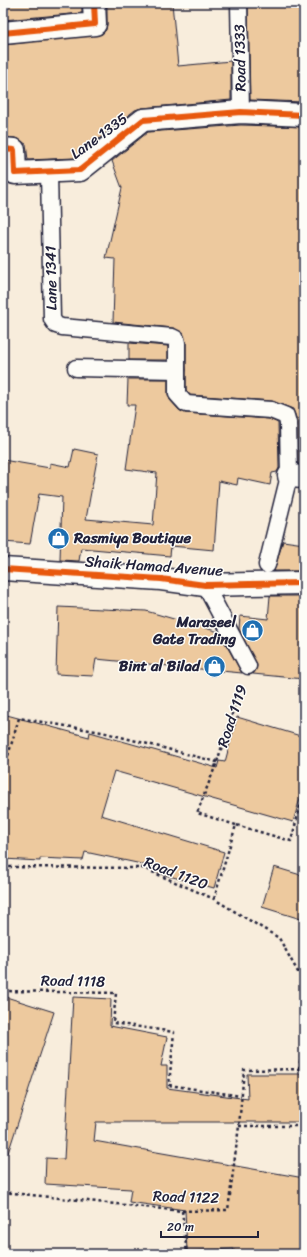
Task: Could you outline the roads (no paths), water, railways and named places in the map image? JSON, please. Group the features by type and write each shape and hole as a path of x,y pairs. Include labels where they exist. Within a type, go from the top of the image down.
{"street":[{"path":"3,33 95,24 94,3"},
{"name":"Lane 1335","path":"3,149 14,150 14,173 48,173 80,170 143,120 240,112 304,115"},
{"name":"Shaik Hamad Avenue","path":"3,569 160,579 205,585 304,583"}],"lane":[{"name":"Road 1333","path":"239,3 240,112"},
{"name":"Lane 1341","path":"48,173 52,319 56,325 62,328 172,337 176,339 177,343 177,394 186,404 271,410 286,416 296,476 267,565"},
{"path":"76,368 177,370"},
{"name":"Road 1119","path":"205,585 248,666"}],"place":[{"name":"Rasmiya Boutique","path":"59,538"},
{"name":"Maraseel Gate Trading","path":"252,631"},
{"name":"Bint al Bilad","path":"215,666"}]}
